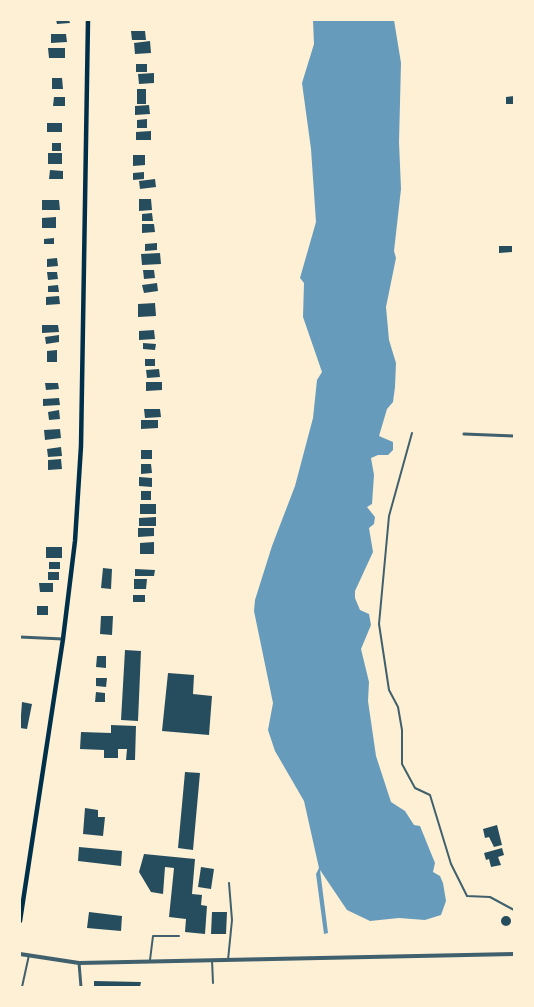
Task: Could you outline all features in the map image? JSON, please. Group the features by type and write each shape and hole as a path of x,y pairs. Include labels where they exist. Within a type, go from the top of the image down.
{"main road":[{"path":"20,921 63,639 75,542 81,446 88,20"}],"street":[{"path":"464,434 514,436"},
{"path":"20,637 63,639"},
{"path":"20,954 79,963 514,954"},
{"path":"79,963 81,987"}],"lane":[{"path":"412,433 389,516 379,624 389,690 398,707 402,730 402,764 415,788 430,795 451,864 467,896 490,897 514,910"},
{"path":"228,960 232,920 229,882"},
{"path":"150,961 153,936 179,936"},
{"path":"22,987 29,955"},
{"path":"212,960 213,983"}],"water":[{"path":"313,20 394,20 401,63 399,142 401,189 394,251 396,258 386,307 389,340 396,363 395,387 393,402 387,409 379,436 393,442 393,450 388,455 378,455 371,458 374,475 372,504 367,507 375,517 374,524 369,528 373,552 355,591 355,598 360,610 369,614 371,625 361,649 369,682 368,701 376,756 391,802 405,811 414,825 420,826 435,863 433,872 440,876 443,883 446,901 441,915 425,920 399,918 370,921 347,910 320,870 328,933 324,934 316,874 319,868 304,801 275,751 268,730 273,703 254,611 255,600 272,546 295,486 313,418 317,380 322,372 303,317 304,283 300,278 316,222 311,149 302,83 314,44"}],"building":[{"path":"56,20 69,20 70,23 57,24"},
{"path":"131,31 145,31 146,40 132,40"},
{"path":"51,34 66,34 67,42 51,43"},
{"path":"150,41 151,53 135,54 134,43"},
{"path":"48,48 65,48 65,58 49,58"},
{"path":"136,64 147,64 147,72 136,72"},
{"path":"154,73 154,83 139,84 138,74"},
{"path":"52,78 62,78 63,89 52,89"},
{"path":"137,89 146,89 146,104 137,104"},
{"path":"514,96 514,104 506,104 506,97"},
{"path":"54,97 65,97 65,106 53,106"},
{"path":"149,105 150,114 135,115 135,106"},
{"path":"147,119 147,128 137,128 137,120"},
{"path":"47,123 62,123 62,132 47,132"},
{"path":"151,131 151,140 136,140 136,132"},
{"path":"52,143 61,143 61,151 52,151"},
{"path":"48,153 62,153 62,164 48,164"},
{"path":"133,155 145,155 145,165 133,166"},
{"path":"50,170 63,171 63,179 49,179"},
{"path":"144,172 144,179 133,180 133,173"},
{"path":"155,179 156,187 140,189 139,181"},
{"path":"139,199 151,199 152,210 139,211"},
{"path":"42,200 59,200 60,210 42,210"},
{"path":"152,213 153,221 142,221 142,214"},
{"path":"56,217 56,228 42,228 42,218"},
{"path":"142,224 154,224 155,232 142,233"},
{"path":"54,238 54,244 44,244 44,239"},
{"path":"157,243 157,250 145,251 145,244"},
{"path":"499,246 512,246 512,252 499,253"},
{"path":"160,253 161,264 142,265 141,254"},
{"path":"57,258 58,266 47,267 47,259"},
{"path":"143,270 154,270 155,278 144,279"},
{"path":"47,272 57,272 58,279 48,280"},
{"path":"157,283 158,291 144,293 142,285"},
{"path":"58,285 59,292 48,292 48,286"},
{"path":"59,296 60,304 46,305 46,297"},
{"path":"155,303 156,316 138,317 138,304"},
{"path":"42,325 58,325 59,332 42,333"},
{"path":"154,330 155,339 139,340 139,331"},
{"path":"59,335 59,342 46,344 45,337"},
{"path":"143,343 156,344 155,350 143,349"},
{"path":"57,350 57,362 47,362 47,351"},
{"path":"145,359 155,359 155,366 145,366"},
{"path":"159,369 160,377 147,378 146,370"},
{"path":"146,382 162,382 162,390 146,391"},
{"path":"45,383 58,383 59,389 46,390"},
{"path":"59,398 60,405 43,406 43,399"},
{"path":"144,409 160,409 161,417 145,418"},
{"path":"59,410 60,419 49,420 48,412"},
{"path":"141,420 158,420 158,428 141,429"},
{"path":"60,429 61,438 45,440 44,430"},
{"path":"61,447 62,456 48,457 47,449"},
{"path":"141,450 152,450 152,459 141,459"},
{"path":"61,459 62,469 48,470 48,460"},
{"path":"141,464 151,464 152,473 141,474"},
{"path":"139,477 152,478 152,487 139,486"},
{"path":"141,491 151,491 151,500 141,500"},
{"path":"140,504 156,504 156,514 140,514"},
{"path":"156,517 156,526 139,526 139,518"},
{"path":"138,528 154,528 154,536 138,537"},
{"path":"154,542 154,554 140,554 140,543"},
{"path":"46,547 62,547 62,558 46,558"},
{"path":"49,562 60,562 60,569 49,569"},
{"path":"103,568 112,569 111,589 101,588"},
{"path":"135,569 155,570 154,576 135,576"},
{"path":"48,572 59,572 59,580 48,580"},
{"path":"134,579 147,579 146,589 134,589"},
{"path":"39,583 53,583 53,592 40,592"},
{"path":"133,595 145,595 145,602 133,602"},
{"path":"37,606 48,606 48,615 37,615"},
{"path":"101,616 113,616 112,635 100,634"},
{"path":"125,650 141,651 138,721 121,720"},
{"path":"97,656 106,656 106,668 96,667"},
{"path":"168,673 194,675 193,694 212,696 209,735 162,731"},
{"path":"96,678 107,678 106,687 96,686"},
{"path":"96,692 105,693 105,702 95,702"},
{"path":"22,702 32,704 27,729 20,728"},
{"path":"111,725 136,726 135,760 126,760 127,749 118,749 118,758 104,758 104,750 80,749 81,732 111,733"},
{"path":"185,772 200,773 193,850 178,848"},
{"path":"85,808 98,810 98,817 105,817 103,836 83,834"},
{"path":"497,825 502,845 494,847 489,837 485,838 483,829"},
{"path":"79,847 122,851 121,866 78,861"},
{"path":"502,848 504,855 498,857 501,865 491,867 489,859 486,860 484,853"},
{"path":"144,854 195,859 192,894 202,895 201,905 207,906 205,934 185,932 186,919 169,917 174,868 165,867 163,894 151,892 139,872"},
{"path":"201,867 214,869 211,889 198,887"},
{"path":"89,912 122,916 121,931 87,928"},
{"path":"212,912 227,912 226,934 211,934"},
{"path":"504,916 508,916 511,921 508,926 504,926 501,923 501,919"},
{"path":"94,981 141,982 140,987 94,987"}]}
